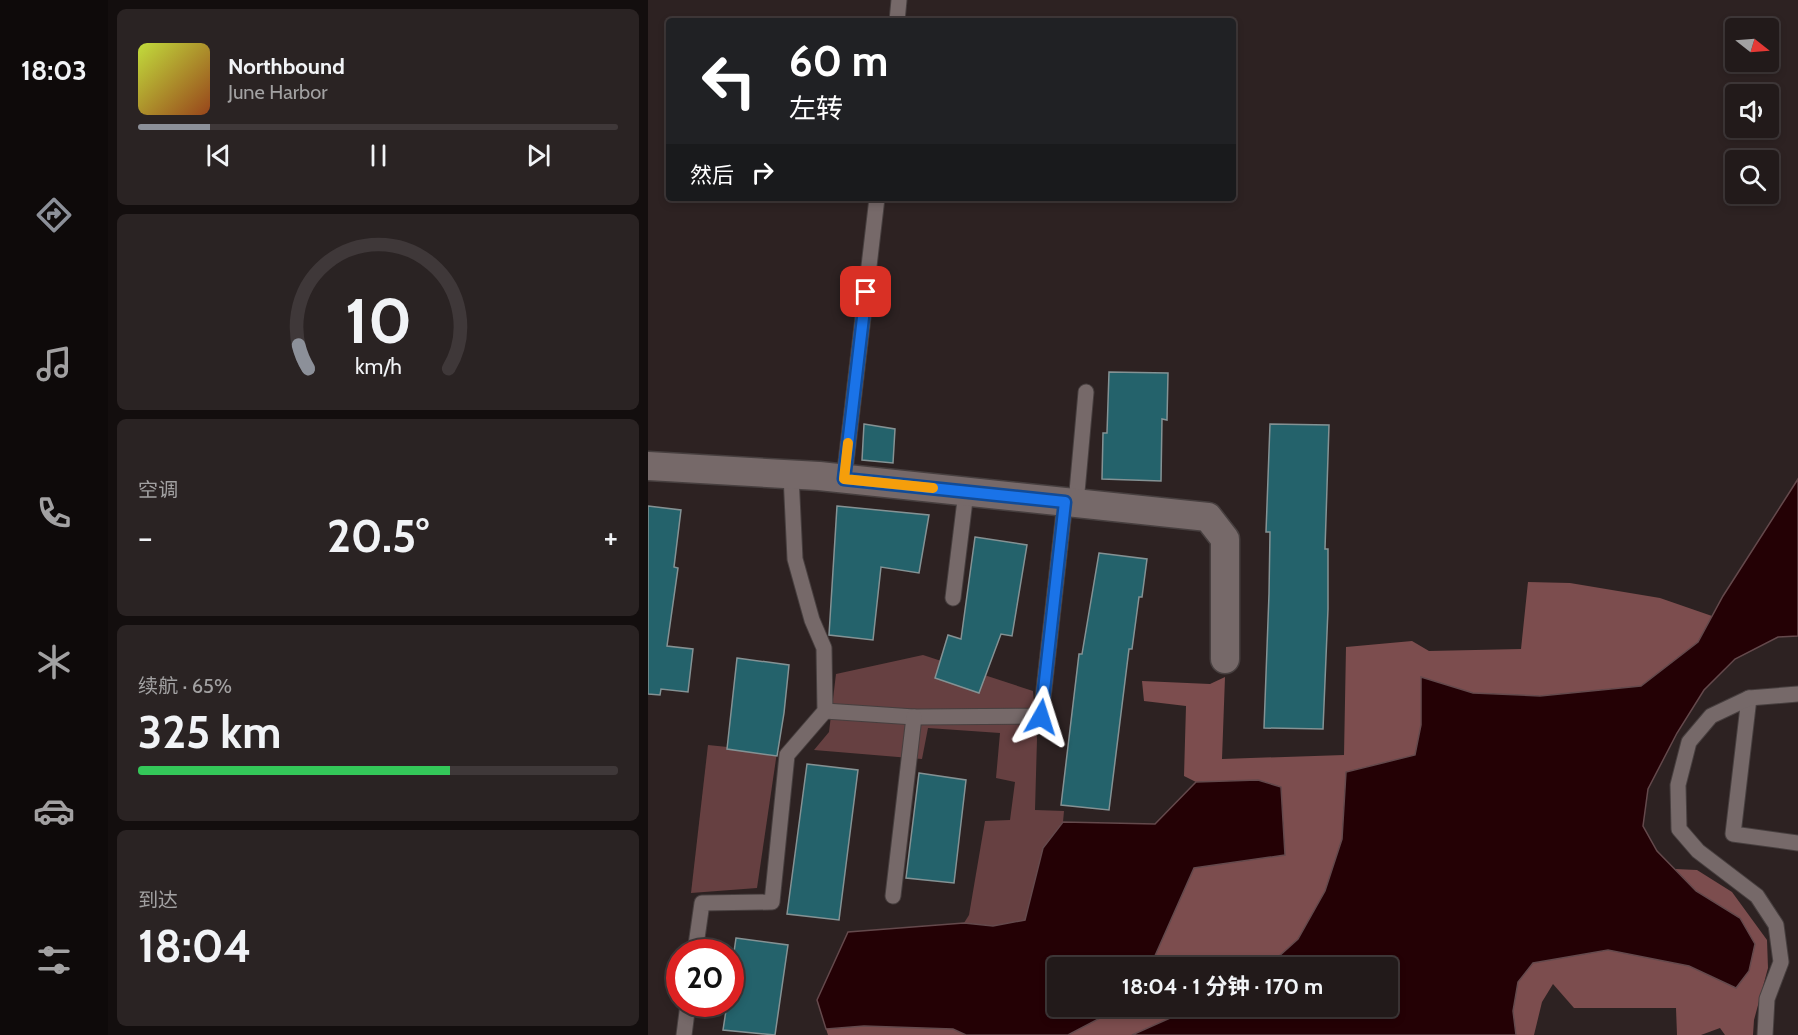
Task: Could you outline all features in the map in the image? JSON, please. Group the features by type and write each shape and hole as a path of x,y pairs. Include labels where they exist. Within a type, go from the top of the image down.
{"street":[{"path":"648,466 844,479 1208,517 1225,539 1225,659"}],"lane":[{"path":"897,18 899,0"},
{"path":"844,479 876,201"},
{"path":"825,711 915,717 1041,717 1086,392"},
{"path":"697,939 702,903 772,902 787,755 825,711 824,648 812,620 795,559 791,475"},
{"path":"953,598 966,492"},
{"path":"1765,1035 1767,999 1781,962 1776,925 1757,896 1698,851 1679,830 1678,785 1689,742 1711,716 1749,698 1798,694"},
{"path":"1749,698 1732,834 1798,843"},
{"path":"893,896 915,717"},
{"path":"684,1035 686,1017"}],"shaded area":[{"path":"1798,479 1798,636 1778,637 1735,659 1704,690 1677,733 1648,789 1643,826 1657,851 1696,891 1740,918 1755,944 1749,971 1736,988 1689,966 1608,950 1533,963 1518,982 1513,1011 1516,1035 1132,1035 1172,1017 1398,1017 1398,957 1278,957 1298,939 1325,891 1342,839 1346,772 1415,755 1421,725 1421,677 1473,693 1540,696 1641,686 1698,642 1723,596"},
{"path":"1528,582 1570,583 1660,598 1712,616 1698,642 1641,686 1540,696 1473,693 1421,678 1421,725 1415,755 1346,772 1342,839 1325,891 1298,939 1278,957 1154,957 1194,868 1285,855 1281,787 1258,780 1196,782 1184,776 1186,706 1144,701 1142,681 1210,684 1225,677 1222,759 1344,755 1346,647 1412,641 1429,651 1521,649"},
{"path":"923,655 1033,691 1037,739 1035,810 1064,811 1063,822 1043,848 1025,920 993,926 964,923 969,915 985,821 1010,820 1015,782 996,778 1000,733 928,728 922,759 814,750 829,732 836,674"},
{"path":"708,745 777,752 757,888 691,893"},
{"path":"1258,780 1281,787 1285,855 1194,868 1154,957 1047,957 1047,1017 1102,1017 1068,1035 966,1035 953,1029 864,1026 826,1029 817,1000 848,932 964,923 993,926 1025,920 1043,848 1063,822 1155,824 1196,782"},
{"path":"1675,869 1697,870 1732,892 1767,940 1768,968 1754,1020 1753,1035 1725,1035 1720,1028 1701,1035 1677,1035 1676,1008 1574,1008 1553,984 1542,1002 1534,1035 1516,1035 1513,1011 1518,981 1533,963 1608,950 1689,966 1736,988 1740,918 1696,891"},
{"path":"1102,1017 1172,1017 1132,1035 1068,1035"},
{"path":"864,1026 953,1029 966,1035 828,1035 826,1029"}],"building":[{"path":"1109,372 1168,373 1167,420 1162,419 1161,481 1102,479 1103,433 1107,433"},
{"path":"864,424 895,429 893,463 862,460"},
{"path":"1270,424 1329,425 1325,549 1328,549 1328,609 1323,729 1264,728 1269,594 1270,532 1266,532"},
{"path":"648,506 681,510 674,567 678,568 667,646 693,649 688,692 661,689 660,695 648,694"},
{"path":"837,506 929,515 919,573 881,567 873,640 829,635"},
{"path":"975,537 1027,545 1012,636 1001,634 979,693 935,678 948,635 961,639"},
{"path":"1099,553 1147,559 1132,649 1129,649 1109,810 1061,805 1079,654 1082,654"},
{"path":"737,658 789,665 777,756 727,749"},
{"path":"807,764 858,770 839,920 787,914"},
{"path":"919,773 966,780 954,883 906,878"},
{"path":"744,939 788,945 775,1035 723,1030 725,1017 744,1017"}],"slow traffic":[{"path":"848,443 844,479 933,488"}],"route":[{"path":"866,292 844,479 1065,502 1041,717"}]}
